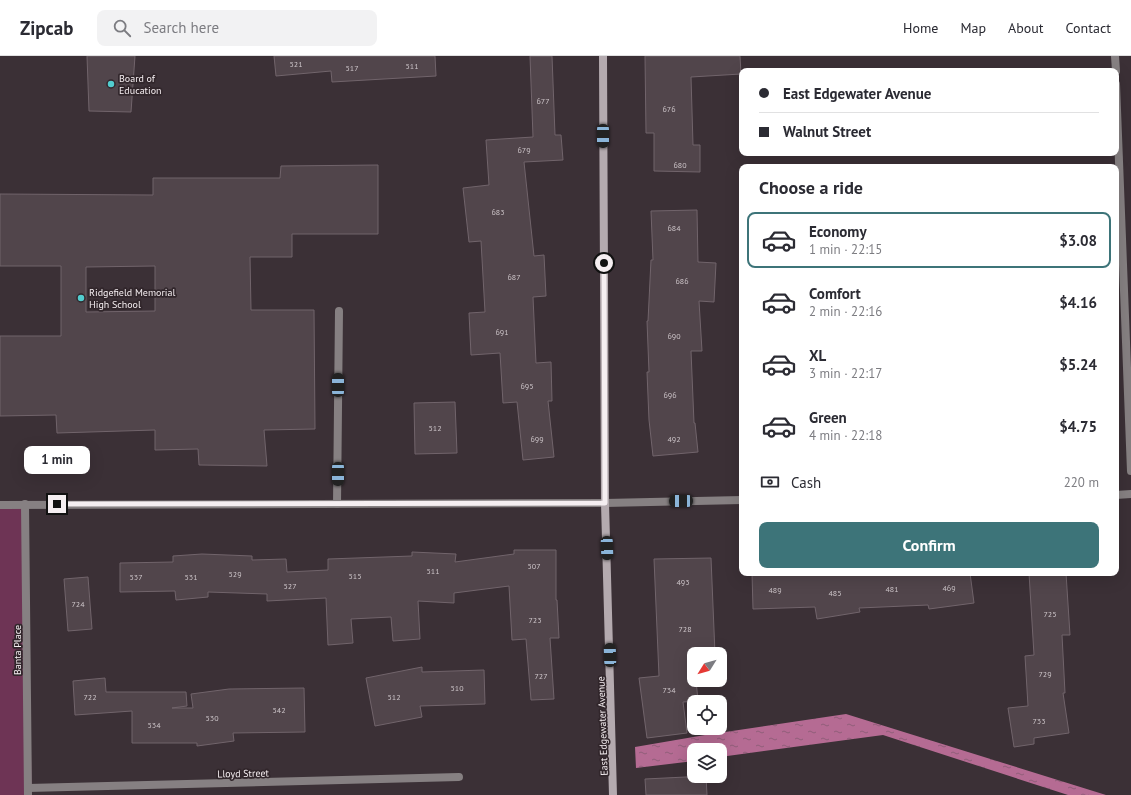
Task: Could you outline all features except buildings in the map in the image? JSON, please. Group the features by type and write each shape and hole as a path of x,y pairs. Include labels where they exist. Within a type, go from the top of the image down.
{"street":[{"name":"East Edgewater Avenue","path":"603,56 605,503 614,795"},
{"path":"1115,56 1116,68"},
{"path":"1119,156 1131,471"},
{"path":"337,504 339,311"},
{"path":"1119,494 1131,494"},
{"path":"0,505 605,503 739,500"},
{"name":"Banta Place","path":"25,504 28,792"},
{"name":"Lloyd Street","path":"28,792 459,777"}],"shaded area":[{"path":"25,504 32,795 0,795 0,505"}],"water":[{"path":"846,714 1106,795 1068,795 883,735 727,756 727,743 687,743 687,762 636,768 635,747 705,735 727,735 727,732"}],"place":[{"name":"Board of Education","path":"111,84"},
{"name":"Ridgefield Memorial High School","path":"81,298"}],"route":[{"path":"57,504 605,503 604,263"}]}
